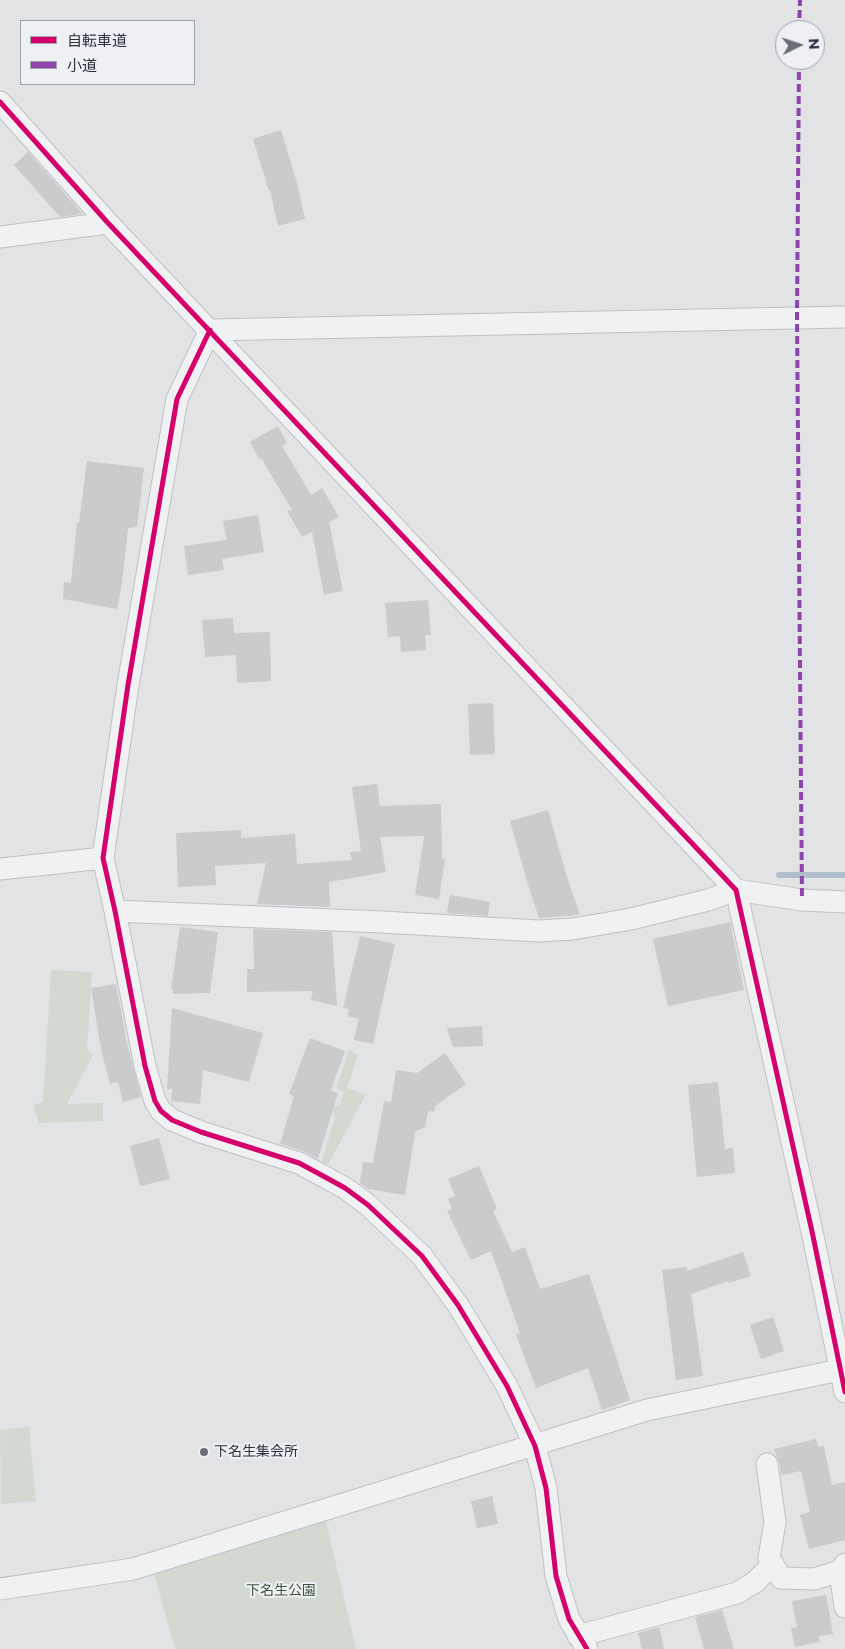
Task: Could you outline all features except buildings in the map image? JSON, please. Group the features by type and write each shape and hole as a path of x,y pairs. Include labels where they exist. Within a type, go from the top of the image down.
{"street":[{"path":"0,102 108,223 736,890 813,1236 845,1392"},
{"path":"0,237 108,223"},
{"path":"210,330 845,317"},
{"path":"210,330 177,399 128,685 103,858 145,1066 155,1101 161,1111 172,1120 201,1132 299,1163 346,1188 374,1210 422,1256 458,1305 507,1386 535,1446 546,1488 556,1576 569,1619 583,1642 737,1593 755,1582 772,1564"},
{"path":"0,869 103,858"},
{"path":"115,911 573,930 631,919 708,900 736,890 802,900 845,902"},
{"path":"0,1589 133,1569 648,1410 840,1370"},
{"path":"767,1464 775,1522 769,1558 772,1564 781,1578 814,1579 843,1568 845,1607"}],"green space":[{"path":"51,970 92,972 87,1049 93,1055 67,1104 103,1103 103,1121 39,1123 33,1105 43,1102"},
{"path":"349,1050 358,1055 347,1088 366,1094 329,1163 321,1164 335,1117 332,1107 340,1105 344,1093 336,1088"},
{"path":"29,1427 36,1501 1,1504 0,1430"},
{"name":"下名生公園","path":"325,1518 356,1649 175,1649 153,1570"}],"waterway":[{"path":"779,875 845,875"}],"marked path":[{"path":"799,20 800,0"},
{"path":"799,70 797,317 802,900"}],"cycle path":[{"path":"0,102 108,223 736,890 813,1236 845,1392"},
{"path":"210,330 177,399 128,685 103,858 145,1066 155,1101 161,1111 172,1120 201,1132 299,1163 345,1188 368,1205 422,1256 458,1305 507,1386 535,1446 546,1488 556,1576 569,1619 587,1649"}],"place":[{"name":"下名生集会所","path":"204,1452"}]}
